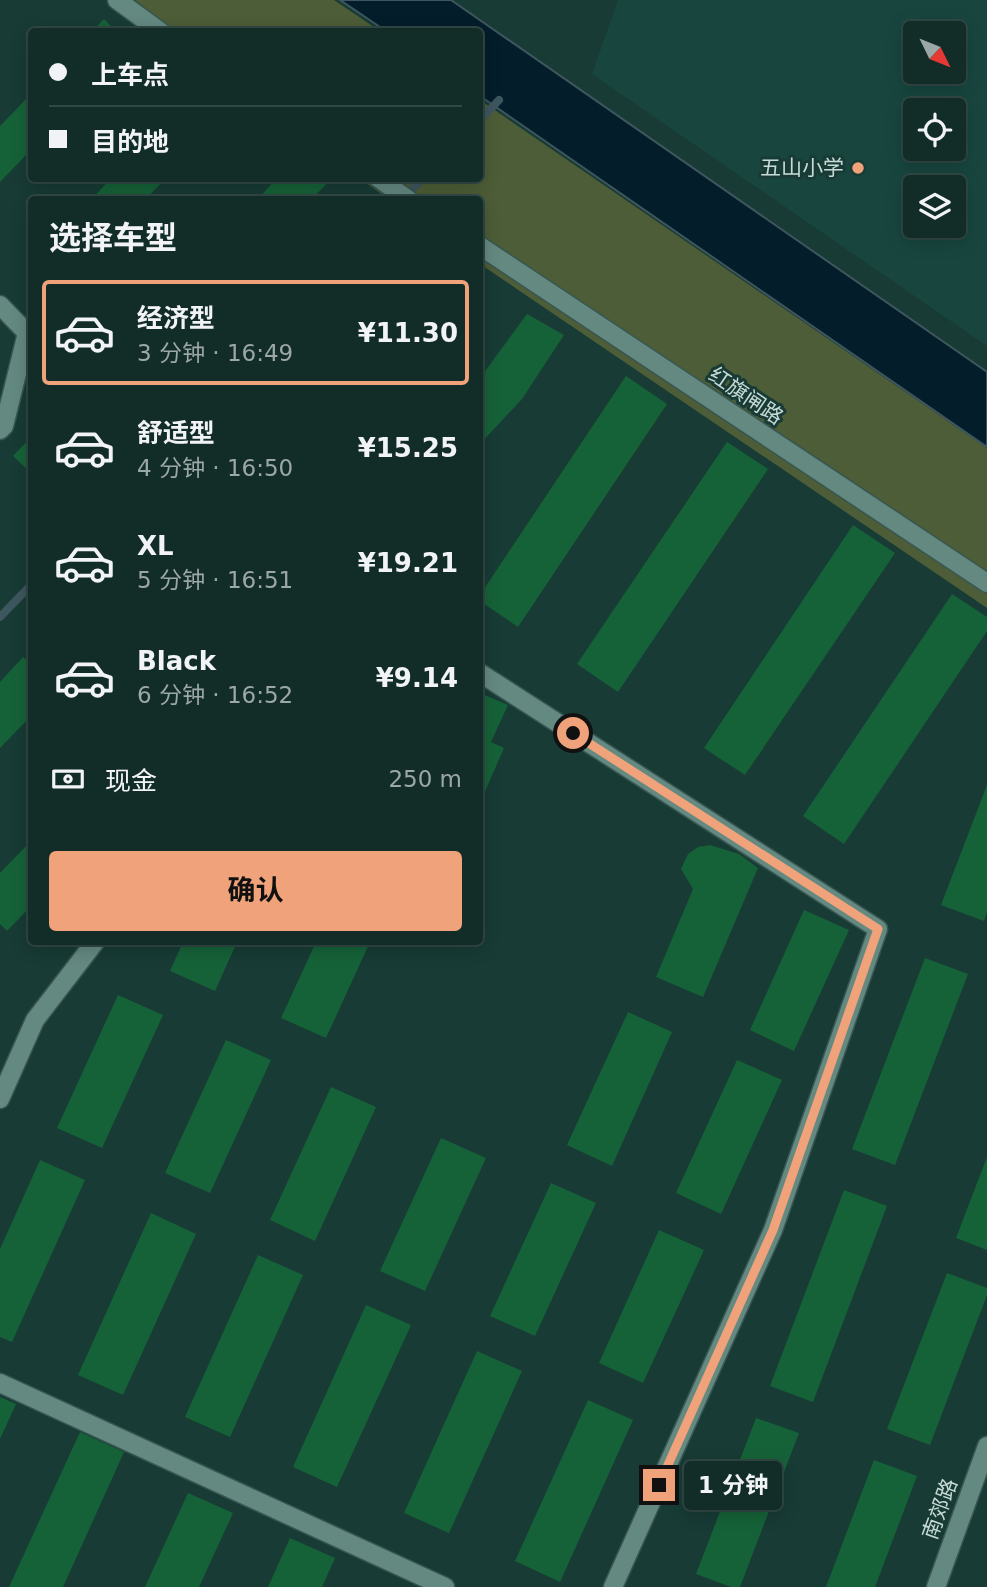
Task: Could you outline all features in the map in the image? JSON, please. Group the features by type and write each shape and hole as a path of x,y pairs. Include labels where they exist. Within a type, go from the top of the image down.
{"street":[{"path":"117,0 156,28"},
{"path":"384,182 403,196"},
{"name":"红旗闸路","path":"483,248 987,583"},
{"path":"0,305 27,333 4,426 0,430"},
{"path":"483,675 878,929 773,1230 613,1587"},
{"path":"0,1099 35,1020 93,945"},
{"path":"0,1383 445,1587"},
{"name":"南郊路","path":"936,1587 987,1446"}],"shaded area":[{"path":"340,0 451,0 987,372 987,447 483,98 483,28 382,28"},
{"name":"五山小学","path":"618,0 987,0 987,346 592,74"}],"green space":[{"path":"135,0 334,0 376,28 171,28"},
{"path":"483,102 987,448 987,608 483,266 483,196 384,196 365,182 483,182"}],"building":[{"path":"104,19 113,28 95,28"},
{"path":"28,97 28,153 0,182 0,126"},
{"path":"107,182 162,182 149,196 95,196"},
{"path":"273,182 328,182 315,196 261,196"},
{"path":"527,314 564,335 522,399 483,441 483,374"},
{"path":"626,376 667,404 518,627 483,603 483,590"},
{"path":"28,440 28,470 13,456"},
{"path":"727,442 768,469 618,692 577,664"},
{"path":"853,525 895,553 745,775 704,748"},
{"path":"952,594 987,617 987,631 844,844 803,816"},
{"path":"23,657 28,661 28,719 0,748 0,682"},
{"path":"483,694 508,705 491,742 504,748 483,796"},
{"path":"987,785 987,912 984,921 941,905"},
{"path":"28,844 28,909 7,931 0,924 0,873"},
{"path":"710,845 739,854 758,868 703,997 656,977 693,889 681,869 688,854 698,847"},
{"path":"804,910 849,930 794,1051 750,1030"},
{"path":"182,945 236,945 215,991 170,971"},
{"path":"315,945 369,945 326,1038 281,1018"},
{"path":"925,958 968,974 895,1165 852,1149"},
{"path":"118,995 163,1015 102,1148 57,1128"},
{"path":"628,1012 672,1032 612,1166 567,1145"},
{"path":"226,1040 271,1060 210,1193 165,1173"},
{"path":"737,1060 782,1080 721,1214 676,1193"},
{"path":"331,1087 376,1107 315,1241 270,1220"},
{"path":"441,1138 486,1158 425,1291 380,1271"},
{"path":"987,1157 987,1250 956,1238"},
{"path":"40,1160 85,1180 12,1342 0,1337 0,1249"},
{"path":"551,1183 596,1203 535,1336 490,1316"},
{"path":"844,1190 887,1206 813,1402 770,1386"},
{"path":"151,1213 196,1234 123,1395 78,1375"},
{"path":"659,1230 704,1250 643,1383 599,1363"},
{"path":"258,1255 303,1275 230,1437 185,1417"},
{"path":"947,1273 987,1288 987,1295 930,1445 887,1429"},
{"path":"366,1305 411,1325 337,1487 293,1467"},
{"path":"477,1351 522,1371 449,1533 404,1513"},
{"path":"0,1397 16,1404 0,1439"},
{"path":"588,1400 633,1420 560,1582 515,1561"},
{"path":"756,1418 799,1433 740,1587 731,1587 696,1574"},
{"path":"80,1432 124,1452 63,1587 9,1587"},
{"path":"874,1460 917,1476 875,1587 826,1587"},
{"path":"188,1493 233,1513 199,1587 145,1587"},
{"path":"290,1538 335,1558 322,1587 268,1587"}],"waterway":[{"path":"483,117 499,100"},
{"path":"406,196 419,182"},
{"path":"0,617 28,588"}],"place":[{"name":"五山小学","path":"858,168"}],"route":[{"path":"573,733 878,929 773,1230 659,1485"}]}
